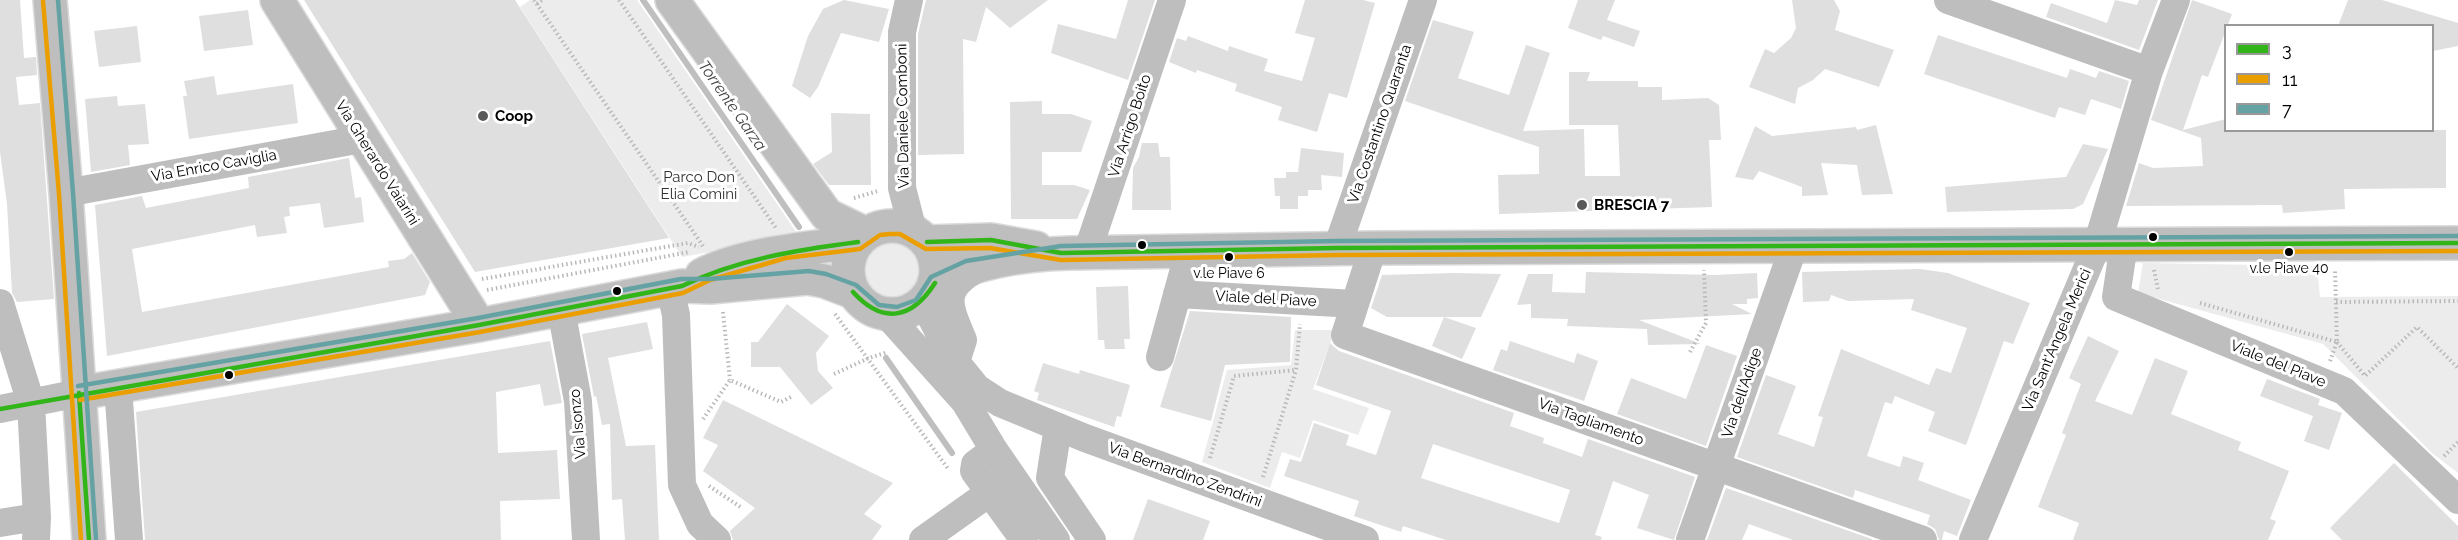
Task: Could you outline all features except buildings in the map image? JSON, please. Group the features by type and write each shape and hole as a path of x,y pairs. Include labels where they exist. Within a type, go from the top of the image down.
{"main road":[{"path":"50,0 66,193 88,540"},
{"name":"Via Gherardo Vaiarini","path":"277,0 479,325"},
{"path":"672,0 827,215 862,238"},
{"path":"843,302 851,254 862,238 877,228 902,226 920,236 991,240 1074,253"},
{"path":"920,236 936,261 932,290"},
{"path":"676,287 707,273 745,261 785,251 862,238"},
{"path":"79,393 479,325 676,287 720,287 808,278 824,281 843,302 898,315 909,311 932,290 968,268 1074,253 1337,248 1794,246 2124,250 2458,243"}],"street":[{"name":"Via Daniele Comboni","path":"909,0 902,32 902,188 920,236"},
{"name":"Via Arrigo Boito","path":"1074,253 1172,0"},
{"name":"Via Costantino Quaranta","path":"1337,248 1423,0"},
{"path":"1948,0 1979,5 2149,71"},
{"name":"Via Sant'Angela Merici","path":"1973,540 2124,250 2149,71 2176,0"},
{"name":"Via Enrico Caviglia","path":"66,193 362,139"},
{"name":"Via dell'Adige","path":"1690,540 1794,246"},
{"name":"Via Tagliamento","path":"1373,248 1345,335 1923,540"},
{"name":"Viale del Piave","path":"2124,250 2115,297 2344,391 2458,500"},
{"path":"1160,357 1189,251"},
{"path":"956,362 963,340 950,308 952,294 956,284 986,264"},
{"path":"676,287 682,485 700,524 717,540"},
{"path":"932,290 931,317 956,362 965,402 984,458 989,493 1024,540"},
{"name":"Viale del Piave","path":"1177,294 1355,304"},
{"path":"0,303 31,403 37,529 0,523"},
{"name":"Via Isonzo","path":"561,309 578,401 586,540"},
{"path":"886,314 965,402"},
{"name":"Via Bernardino Zendrini","path":"956,362 977,388 1000,403 1309,531 1365,540"},
{"path":"118,387 129,540"},
{"path":"0,409 79,393"},
{"path":"1058,427 1050,478 1092,540"},
{"path":"984,458 1056,540"},
{"path":"923,540 989,493"}],"path":[{"path":"542,0 535,2 705,249"},
{"path":"619,0 781,235"},
{"path":"474,281 688,243 705,249"},
{"path":"480,291 705,249"},
{"path":"2124,250 2158,291"},
{"path":"1690,352 1706,323 1704,261"},
{"path":"2335,262 2337,342"},
{"path":"2192,301 2337,342 2365,376 2417,327 2458,368"},
{"path":"2336,302 2458,301"},
{"path":"843,302 869,358 952,474 984,458"},
{"path":"698,426 730,380 722,307"},
{"path":"1261,485 1296,370 1300,323"},
{"path":"834,374 890,351"},
{"path":"1209,464 1234,376 1296,370"},
{"path":"730,380 782,402 793,396"}],"green space":[{"name":"Parco Don Elia Comini","path":"530,0 637,0 799,236 682,257 520,7"},
{"path":"892,241 909,246 914,250 918,255 923,272 918,289 914,294 909,298 892,303 875,298 870,294 866,289 861,272 866,255 870,250 875,246"},
{"path":"2143,263 2317,266 2320,297 2458,296 2458,473 2432,453 2323,344 2138,293"},
{"path":"1295,330 1335,330 1313,389 1369,408 1358,435 1313,420 1300,458 1282,452 1270,488 1202,462 1227,370 1291,365"}],"waterway":[{"name":"Torrente Garza","path":"643,0 799,227"},
{"name":"Torrente Garza","path":"886,358 952,453"}],"transit line":[{"name":"7","path":"58,0 96,540"},
{"name":"11","path":"43,1 59,194 81,540"},
{"name":"11","path":"80,400 480,332 683,293 710,280 786,258 860,249 880,235 890,234 900,234 926,249 990,248 1061,260 1337,255 2458,251"},
{"name":"7","path":"78,386 478,318 681,279 710,279 809,271 826,274 856,285 879,305 897,307 916,300 931,277 966,261 1061,246 1337,241 2458,236"},
{"name":"3","path":"927,242 991,240 1061,253 1337,248 2458,243"},
{"name":"3","path":"0,409 479,325 682,286 746,262 790,252 858,242"},
{"name":"3","path":"853,292 875,310 897,313 917,304 935,283"},
{"name":"3","path":"79,393 89,540"}],"place":[{"name":"Coop","path":"483,116"},
{"name":"BRESCIA 7","path":"1582,205"},
{"name":"v.le Piave 40","path":"2289,252"},
{"name":"v.le Piave 6","path":"1229,257"}]}
